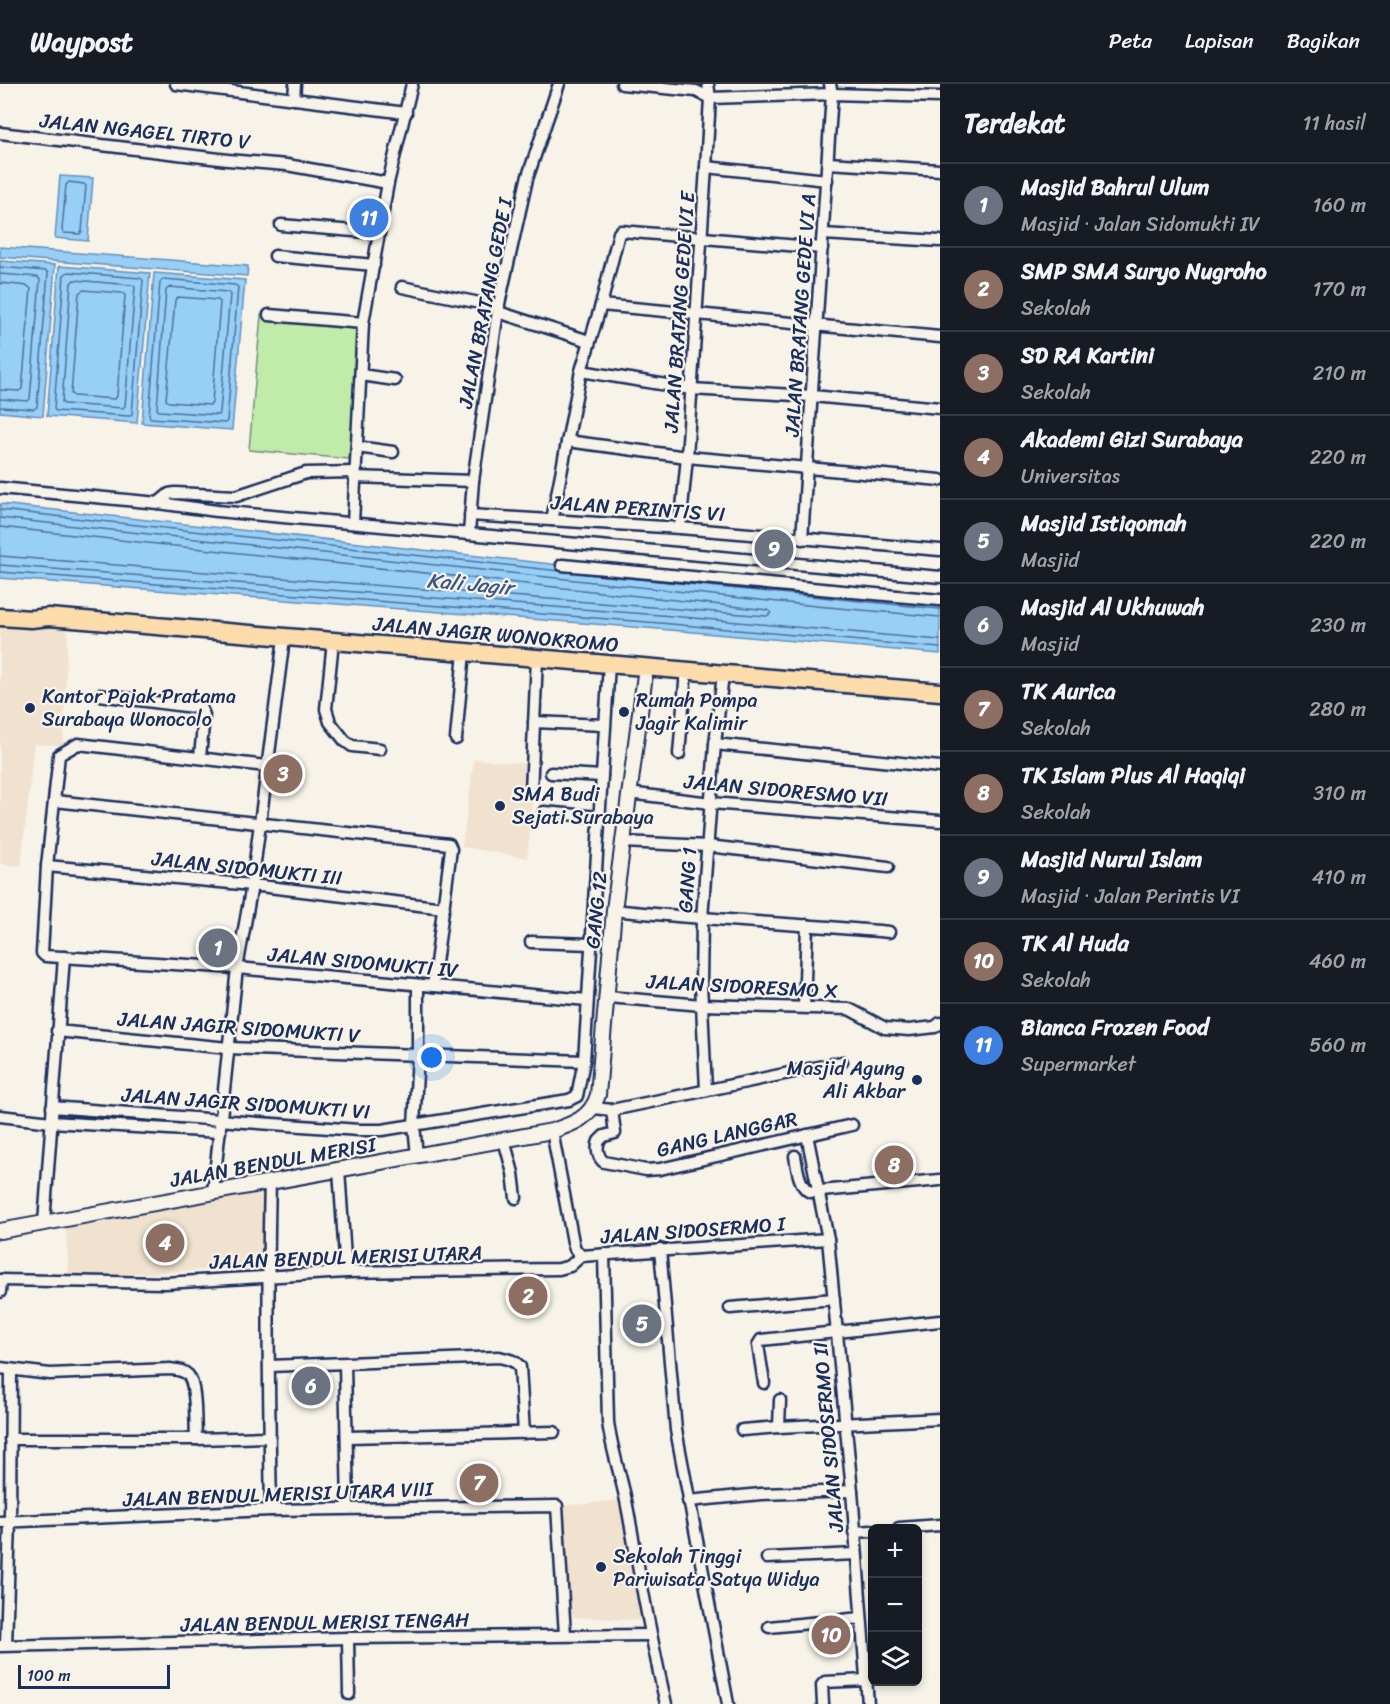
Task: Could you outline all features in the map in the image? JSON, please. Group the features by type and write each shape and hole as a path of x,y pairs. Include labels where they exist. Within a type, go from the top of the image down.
{"main road":[{"name":"JALAN JAGIR WONOKROMO","path":"0,606 32,610 49,617"},
{"name":"JALAN JAGIR WONOKROMO","path":"0,617 31,619 49,617 940,692"}],"street":[{"path":"176,84 406,113"},
{"path":"294,99 295,84"},
{"path":"352,523 363,323 388,183 412,84"},
{"name":"JALAN BRATANG GEDE I","path":"469,534 473,481 498,309 527,179 559,84"},
{"path":"622,84 696,91 710,98 831,89 940,97"},
{"name":"JALAN BRATANG GEDE VI E","path":"680,528 687,457 706,167 710,98 708,84"},
{"name":"JALAN BRATANG GEDE VI A","path":"802,539 824,234 831,89"},
{"name":"JALAN NGAGEL TIRTO V","path":"0,133 287,165 388,183"},
{"path":"828,164 940,170"},
{"path":"706,167 827,180"},
{"path":"281,225 378,233"},
{"path":"552,520 581,371 620,232 822,248"},
{"path":"824,234 940,241"},
{"path":"276,256 374,265"},
{"path":"402,286 498,309 589,341"},
{"path":"601,305 940,337"},
{"path":"269,315 363,323"},
{"path":"581,371 691,389 812,396 940,408"},
{"path":"361,375 395,380"},
{"path":"567,441 687,457 807,466 940,480"},
{"path":"357,447 393,452"},
{"path":"158,503 169,494 175,493 236,496 306,473 473,481"},
{"path":"0,488 158,503 217,512 940,577"},
{"name":"JALAN PERINTIS VI","path":"470,515 680,528 940,550"},
{"path":"562,565 940,600"},
{"path":"213,1193 237,968 252,885 284,638"},
{"path":"333,641 326,709 330,722 352,746 380,749"},
{"path":"456,739 464,652"},
{"path":"531,792 537,658"},
{"name":"JALAN JAGIR SIDOMUKTI VI","path":"0,1116 52,1115 220,1126 414,1130 577,1096 584,1060 609,664"},
{"name":"GANG 12","path":"594,1108 598,1095 622,842 646,667"},
{"path":"679,754 686,671"},
{"name":"GANG 1","path":"706,1090 702,1005 702,920 715,744 723,674"},
{"path":"99,695 201,708 204,715 200,757"},
{"path":"534,722 604,725"},
{"path":"715,744 940,767"},
{"path":"44,1223 64,957 45,956 41,951 57,757 76,745 266,766"},
{"path":"551,773 602,776"},
{"name":"JALAN SIDORESMO VII","path":"628,793 711,803 940,821"},
{"path":"55,801 447,843 451,846 433,986"},
{"path":"544,812 599,817"},
{"path":"622,842 708,846 888,867"},
{"name":"JALAN SIDOMUKTI III","path":"47,867 252,885 444,908"},
{"path":"614,910 702,920 889,932"},
{"path":"804,1007 807,925"},
{"path":"531,942 591,950 611,957"},
{"name":"JALAN SIDOMUKTI IV","path":"64,957 237,968 587,1000"},
{"path":"417,1156 414,1130 418,1056 418,985"},
{"name":"JALAN SIDORESMO X","path":"608,997 702,1005 849,1009 885,1028 909,1030 935,1028 940,1023"},
{"name":"JALAN JAGIR SIDOMUKTI V","path":"57,1031 228,1048 584,1060"},
{"path":"552,1131 572,1124 594,1108 612,1110 842,1062"},
{"name":"GANG LANGGAR","path":"612,1110 616,1129 613,1135 604,1136 599,1141 600,1158 604,1162 646,1170 679,1165 852,1125"},
{"name":"JALAN BENDUL MERISI","path":"0,1231 552,1131"},
{"name":"JALAN SIDOSERMO I","path":"552,1131 573,1242 581,1256 828,1239"},
{"name":"JALAN SIDOSERMO II","path":"807,1135 828,1239 852,1491 868,1704"},
{"path":"504,1140 513,1173 516,1198"},
{"path":"795,1156 804,1188 810,1192 940,1180"},
{"path":"339,1170 346,1272"},
{"path":"270,1182 267,1276 271,1510"},
{"path":"660,1249 676,1430 728,1704"},
{"path":"604,1254 610,1439 628,1509 650,1635 666,1704"},
{"name":"JALAN BENDUL MERISI UTARA","path":"1,1280 165,1283 346,1272 559,1269 570,1266 581,1256"},
{"path":"0,1292 1,1280"},
{"path":"730,1308 834,1299"},
{"path":"764,1383 759,1345 761,1340 940,1321"},
{"path":"270,1366 499,1357 509,1359 520,1367 524,1433"},
{"path":"345,1364 348,1508"},
{"path":"3,1646 5,1522 10,1439 5,1369 50,1374 183,1371 191,1380 193,1389 196,1439"},
{"path":"779,1427 780,1400"},
{"path":"742,1430 940,1419"},
{"path":"348,1437 554,1432"},
{"path":"10,1439 270,1437"},
{"path":"688,1501 761,1494 852,1491"},
{"name":"JALAN BENDUL MERISI UTARA VIII","path":"5,1522 271,1510 557,1506 565,1635"},
{"path":"922,1526 940,1525"},
{"path":"854,1532 868,1531"},
{"path":"767,1558 856,1554"},
{"path":"769,1627 861,1618"},
{"name":"JALAN BENDUL MERISI TENGAH","path":"3,1646 348,1638 650,1635"},
{"path":"348,1638 349,1694"},
{"path":"823,1704 822,1685 825,1682 867,1680"}],"shaded area":[{"path":"0,623 68,627 63,745 34,744 21,866 0,864"},
{"name":"SMA Budi Sejati Surabaya","path":"474,759 537,765 527,858 462,847"},
{"path":"265,1183 264,1267 69,1277 65,1219"},
{"name":"Sekolah Tinggi Pariwisata Satya Widya","path":"620,1500 649,1621 574,1617 566,1605 564,1506"}],"green space":[{"path":"261,315 361,323 349,459 249,450"}],"water":[{"path":"60,176 93,178 88,241 55,238"},
{"path":"0,247 248,266 247,276 0,257"},
{"path":"0,261 55,265 43,416 0,412"},
{"path":"59,266 150,273 137,423 47,416"},
{"path":"154,273 245,280 232,430 142,423"},
{"name":"Kali Jagir","path":"0,504 818,593 940,604 940,654 659,629 0,578"}],"place":[{"name":"Bianca Frozen Food","path":"369,218"},
{"name":"Masjid Nurul Islam","path":"774,549"},
{"name":"Kantor Pajak Pratama Surabaya Wonocolo","path":"30,708"},
{"name":"Rumah Pompa Jagir Kalimir","path":"624,712"},
{"name":"SD RA Kartini","path":"283,774"},
{"name":"SMA Budi Sejati Surabaya","path":"500,806"},
{"name":"Masjid Bahrul Ulum","path":"218,948"},
{"name":"Masjid Agung Ali Akbar","path":"917,1080"},
{"name":"TK Islam Plus Al Haqiqi","path":"894,1165"},
{"name":"Akademi Gizi Surabaya","path":"165,1243"},
{"name":"SMP SMA Suryo Nugroho","path":"528,1296"},
{"name":"Masjid Istiqomah","path":"642,1324"},
{"name":"Masjid Al Ukhuwah","path":"311,1386"},
{"name":"TK Aurica","path":"479,1483"},
{"name":"Sekolah Tinggi Pariwisata Satya Widya","path":"601,1567"},
{"name":"TK Al Huda","path":"831,1635"}]}
